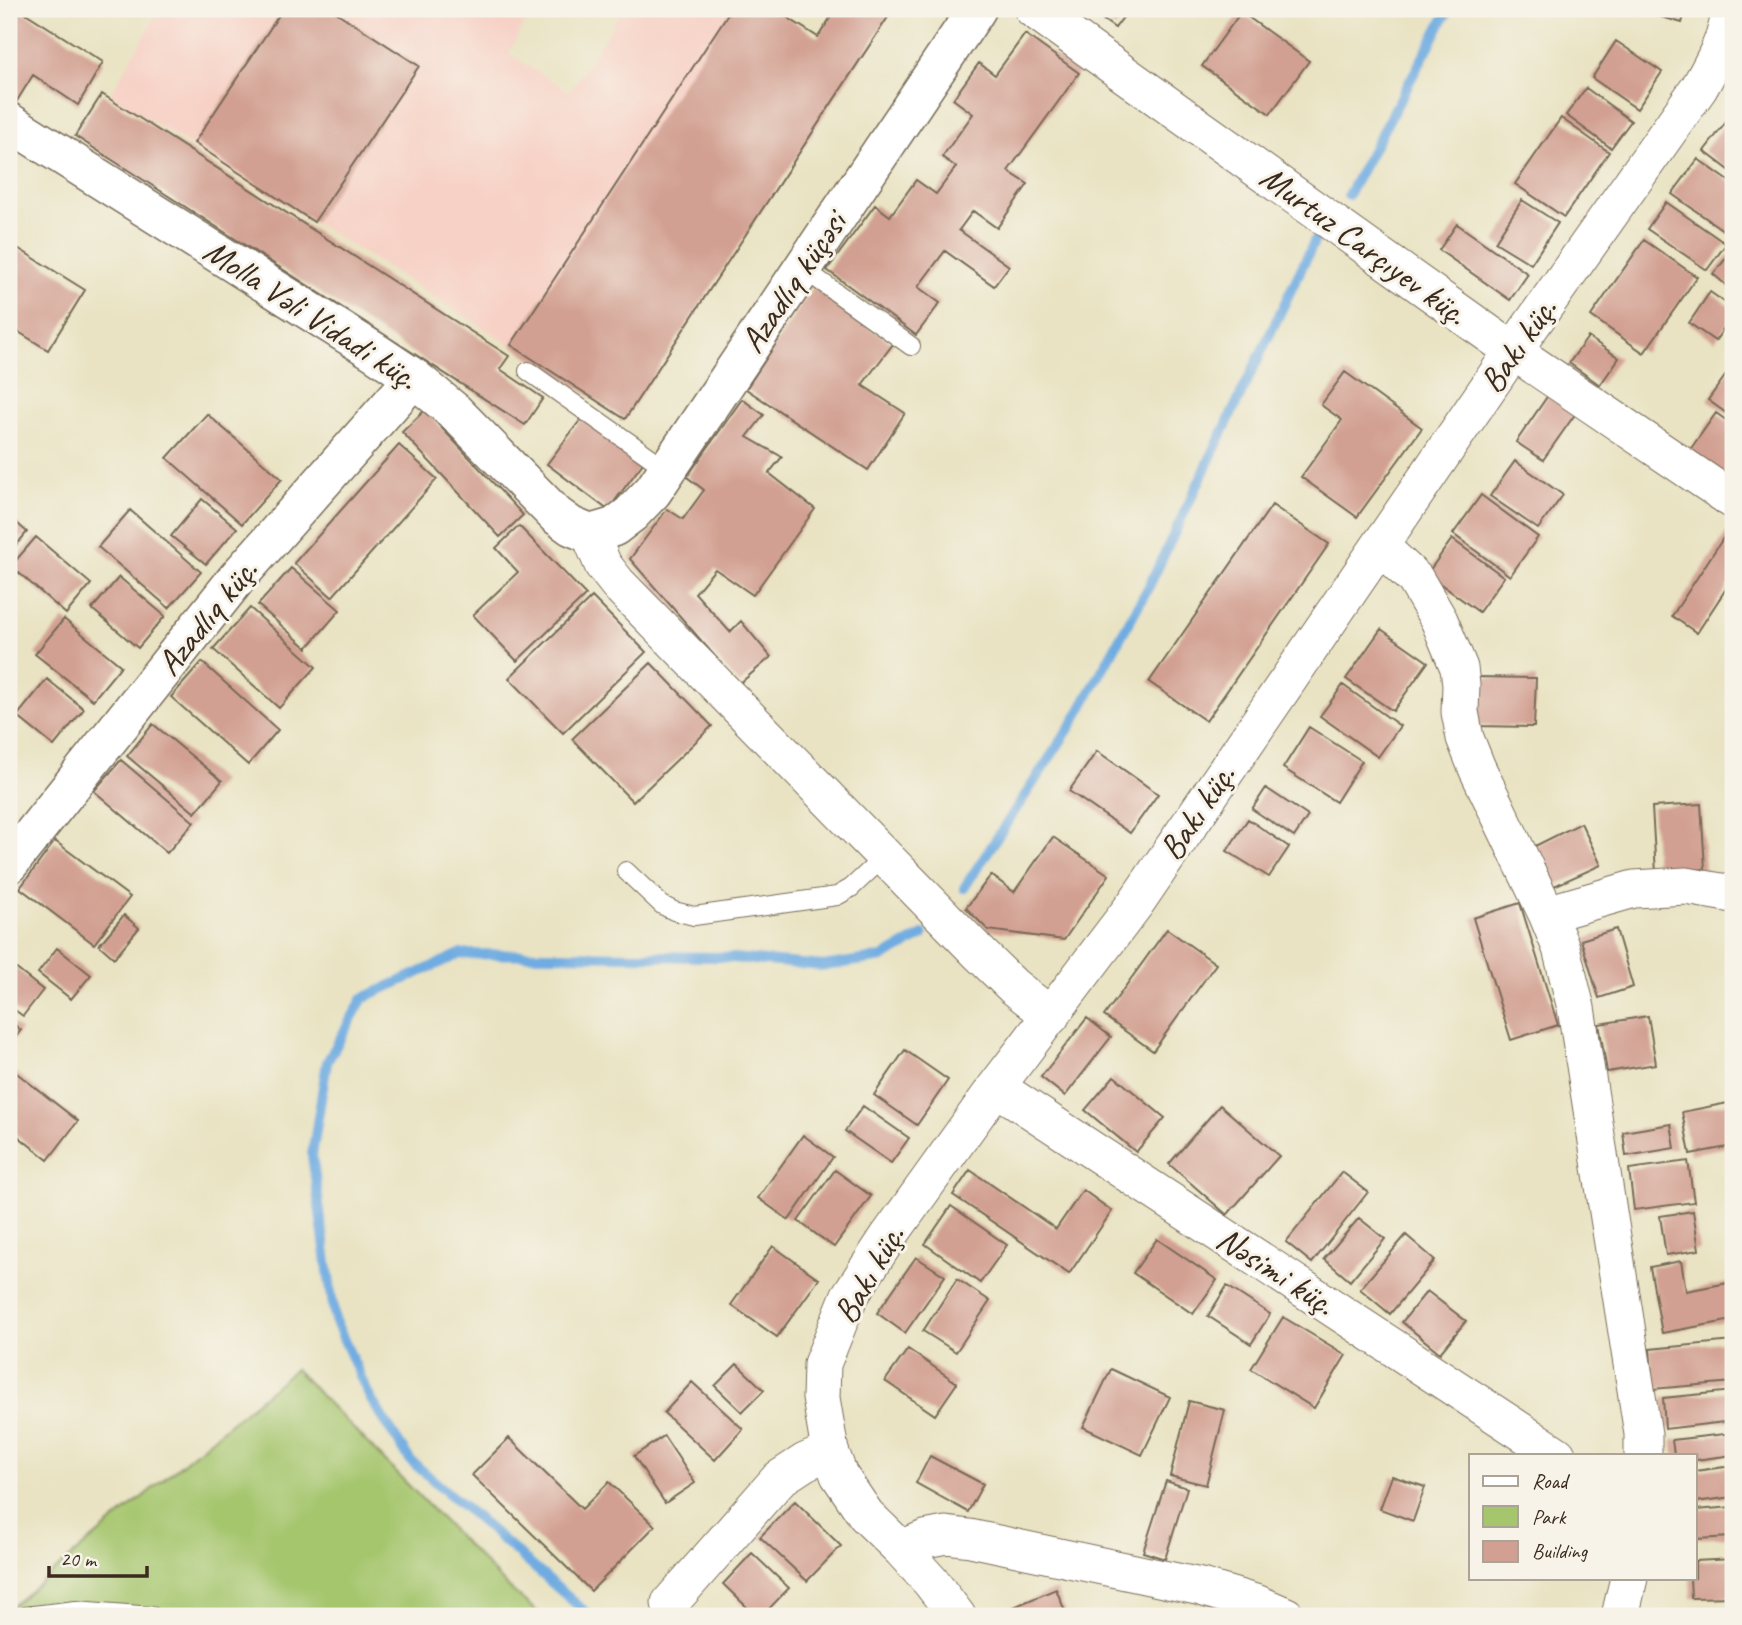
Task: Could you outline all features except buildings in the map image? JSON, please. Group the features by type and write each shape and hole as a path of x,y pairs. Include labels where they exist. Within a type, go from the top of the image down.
{"street":[{"name":"Azadlıq küçəsi","path":"590,534 614,527 653,491 976,9"},
{"name":"Murtuz Carçıyev küç.","path":"1033,9 1513,351 1733,499"},
{"name":"Bakı küç.","path":"957,1616 932,1582 866,1515 839,1475 830,1451 821,1398 822,1364 849,1297 889,1236 996,1087 1135,904 1513,351 1699,88 1721,49 1731,9"},
{"name":"Molla Vəli Vidadi küç.","path":"9,122 414,378 455,412 555,515 590,534"},
{"name":"Azadlıq küç.","path":"9,864 237,578 414,378"},
{"path":"590,534 603,565 618,584 1013,986 1051,1016"},
{"path":"1380,546 1415,579 1439,620 1459,668 1460,712 1465,738 1561,948 1576,1008 1643,1434 1643,1454"},
{"path":"1547,914 1634,889 1686,886 1733,894"},
{"name":"Nəsimi küç.","path":"996,1087 1555,1454"},
{"path":"670,1604 779,1479 805,1462 830,1451"},
{"path":"901,1549 925,1539 946,1535 970,1538 1205,1602 1258,1604 1286,1616"},
{"path":"1620,1616 1629,1580"}],"lane":[{"path":"802,268 911,346"},
{"path":"528,370 667,469"},
{"path":"626,871 662,905 694,916 837,896 851,888 885,856"},
{"path":"25,1616 76,1610 152,1616"}],"shaded area":[{"path":"160,9 531,9 509,54 570,92 623,9 774,9 818,37 836,9 881,9 890,14 625,419 110,95"}],"green space":[{"path":"295,1369 507,1586 542,1616 9,1616 9,1609"}],"waterway":[{"path":"1348,195 1449,9"},
{"path":"964,888 1074,721 1149,586 1315,240"},
{"path":"590,1616 410,1460 370,1398 335,1320 312,1155 327,1062 363,998 460,954 720,957 823,966 883,957 923,935"}]}
